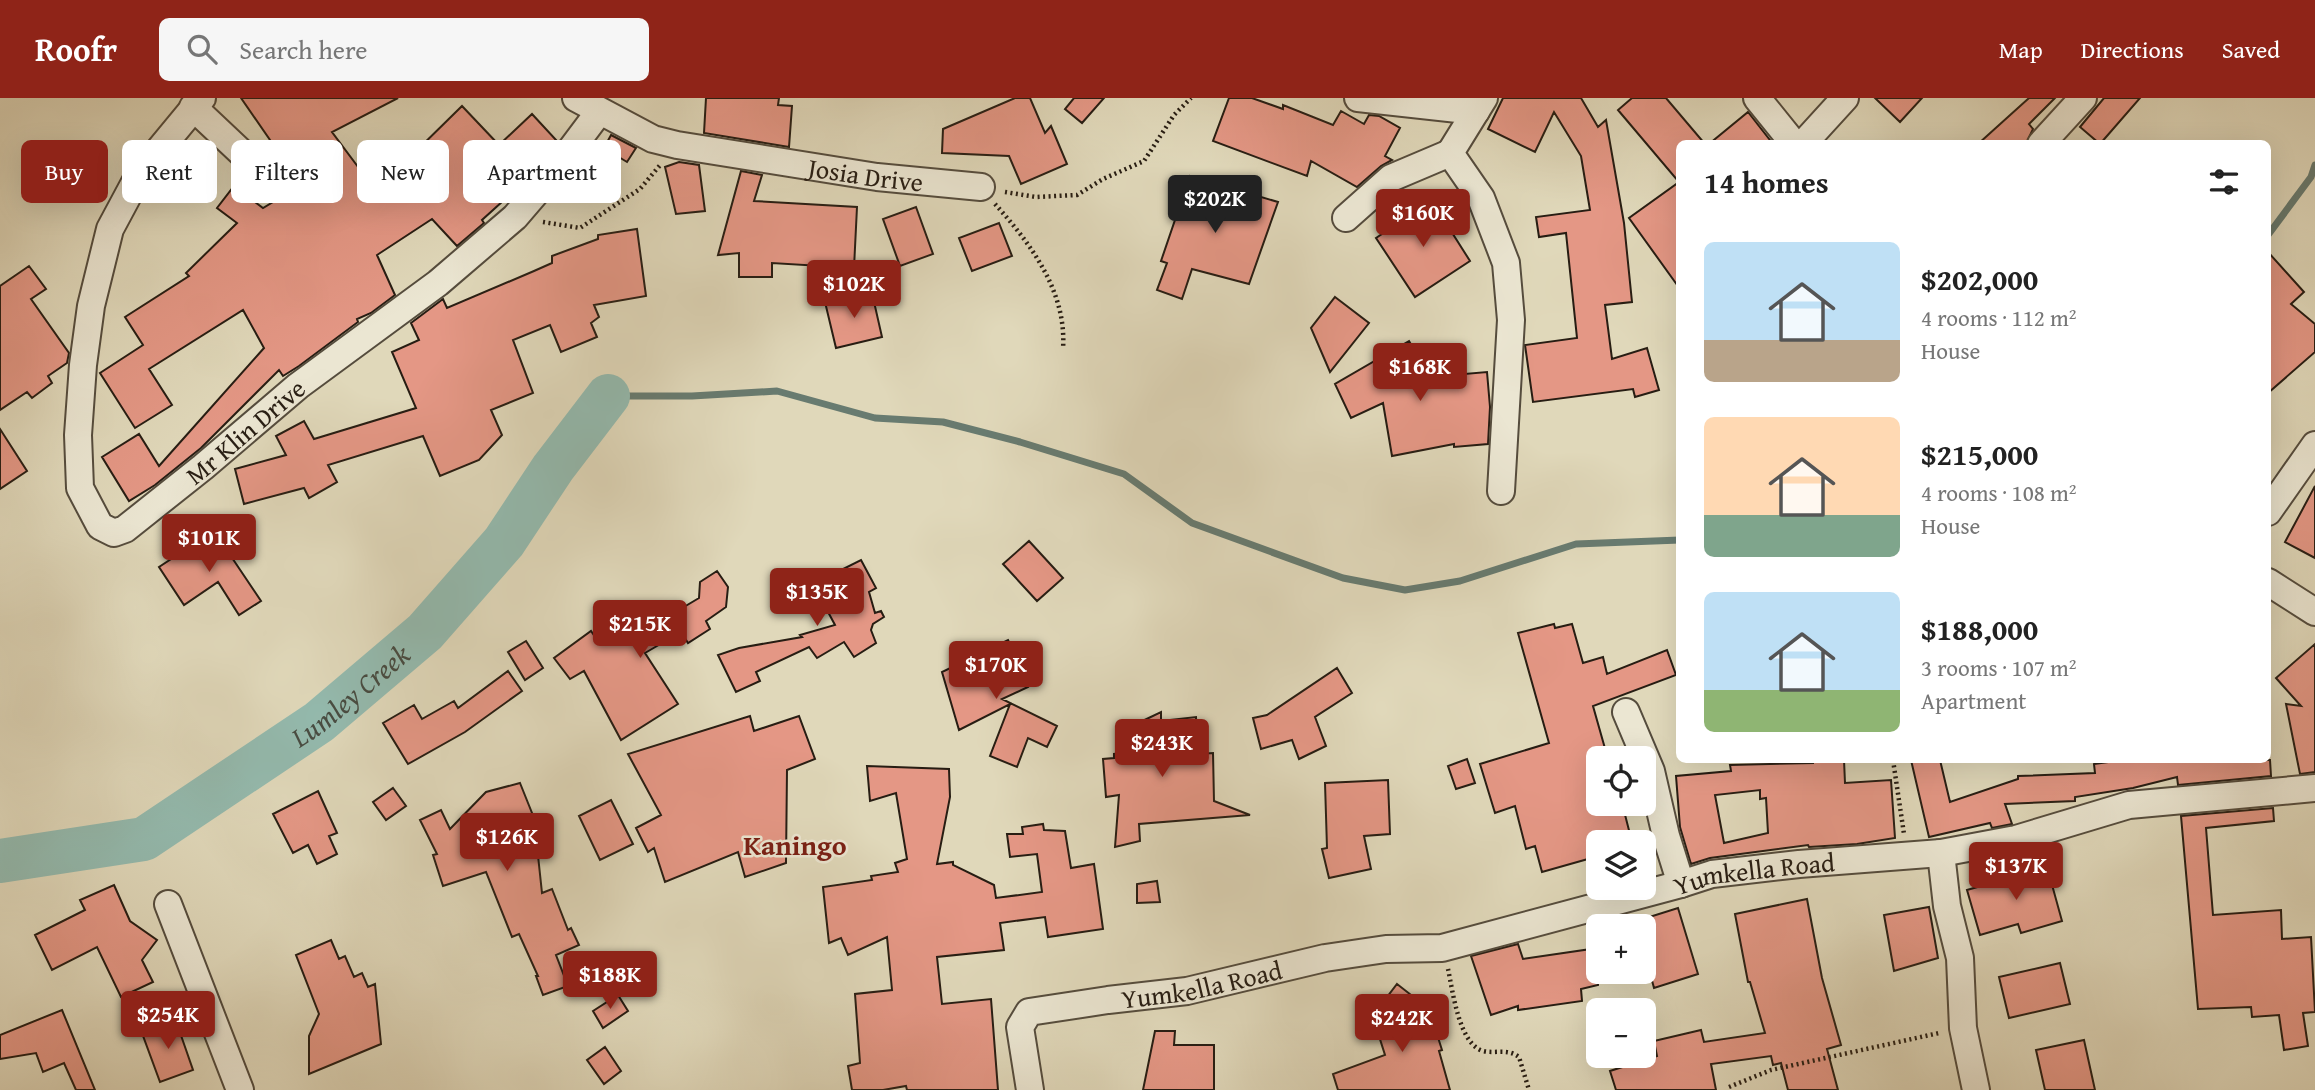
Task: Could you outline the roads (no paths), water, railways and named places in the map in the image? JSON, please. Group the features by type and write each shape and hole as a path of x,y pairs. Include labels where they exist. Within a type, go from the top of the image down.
{"street":[{"name":"Josia Drive","path":"576,98 653,139 677,145 877,177 981,187"},
{"path":"1346,218 1391,178 1450,153 1480,104 1358,98"},
{"path":"1757,98 1791,140"},
{"path":"1807,140 1845,98"},
{"path":"2045,140 2083,98"},
{"name":"Mr Klin Drive","path":"197,102 140,173 110,229 91,306 78,435 80,488 100,526 114,533 125,529 203,467 298,386 438,283 515,217 557,168 599,112"},
{"path":"197,102 232,140"},
{"path":"1450,153 1481,198 1506,263 1511,320 1501,491"},
{"path":"2271,508 2315,445"},
{"path":"2271,584 2315,612"},
{"path":"1626,712 1651,771 1666,836 1681,884"},
{"name":"Yumkella Road","path":"1030,1090 1020,1027 1029,1012 1187,991 1325,958 1386,949 1442,948 1712,874 1800,864 1915,857 2016,839 2129,805 2315,788"},
{"path":"1941,853 1947,906 1960,958 1964,1028 1976,1090"},
{"path":"168,904 240,1090"}],"waterway":[{"path":"2271,231 2311,177 2315,165"},
{"path":"608,396 692,396 777,391 875,418 943,422 1124,474 1192,523 1343,578 1405,590 1460,581 1576,544 1676,540"},
{"name":"Lumley Creek","path":"0,861 144,839 319,722 425,632 504,542 553,468 608,396"}],"district":[{"name":"Kaningo","path":"795,844"}]}
